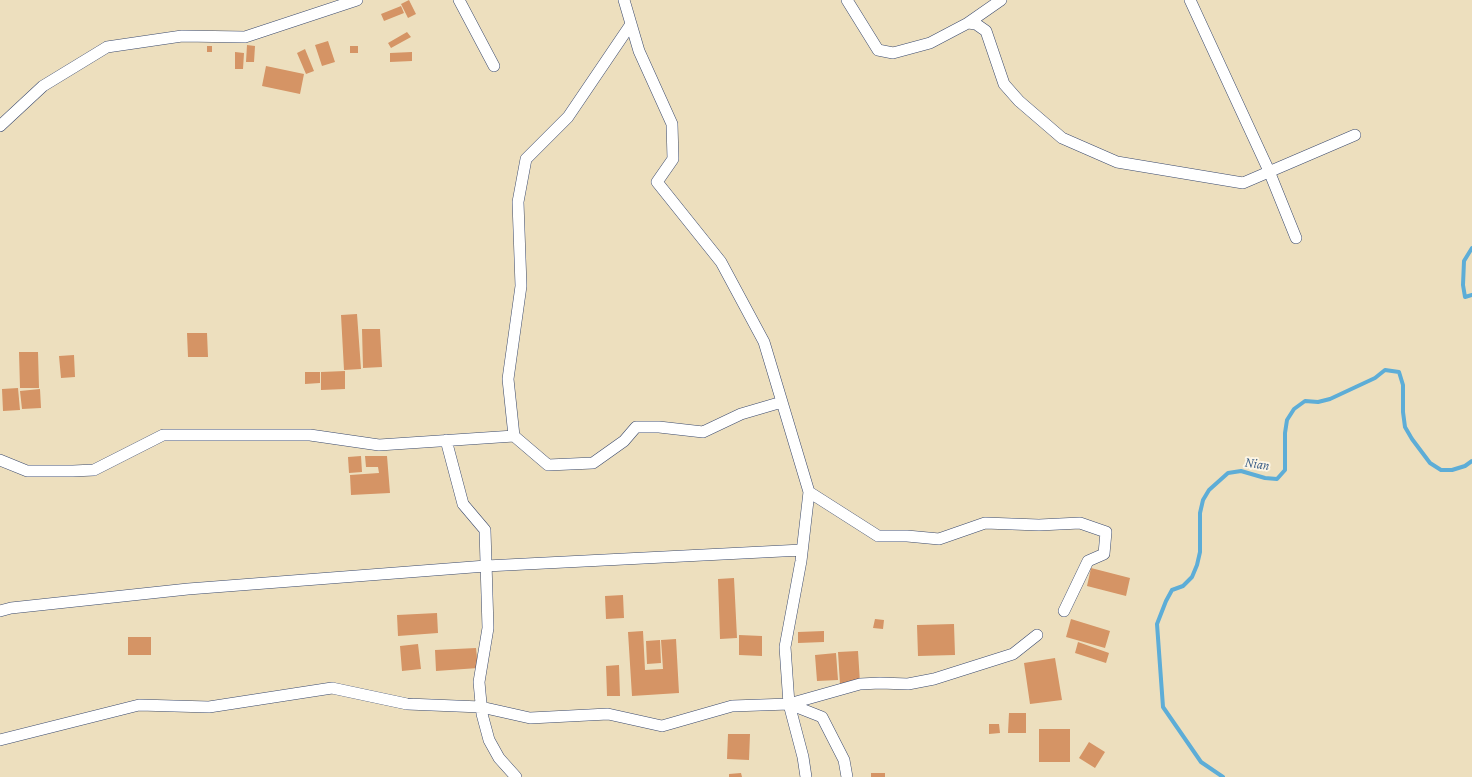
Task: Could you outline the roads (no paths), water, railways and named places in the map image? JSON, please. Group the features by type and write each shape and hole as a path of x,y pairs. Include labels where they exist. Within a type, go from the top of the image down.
{"street":[{"path":"0,126 43,86 107,47 182,36 245,37 357,0"},
{"path":"459,0 494,66"},
{"path":"624,0 639,51 672,124 673,160 657,182 721,262 764,342 808,492 802,550 785,647 789,704 803,757 806,777"},
{"path":"847,0 878,50 893,53 930,43 968,23 1001,0"},
{"path":"1190,0 1269,171 1296,238"},
{"path":"968,23 976,24 986,31 1004,84 1019,101 1062,138 1117,162 1242,183 1355,135"},
{"path":"514,436 508,379 521,286 518,202 526,159 568,117 631,24"},
{"path":"0,460 27,471 94,470 163,435 310,435 379,445 514,436 548,464 593,463 624,441 636,427 659,427 703,432 741,414 782,402"},
{"path":"446,440 463,504 485,530 488,628 479,682 481,707 489,740 499,758 516,777"},
{"path":"808,492 878,536 907,536 939,539 985,523 1039,525 1080,523 1106,532 1104,554 1088,561 1064,611"},
{"path":"0,611 11,608 188,588 486,566 802,550"},
{"path":"0,740 139,705 209,707 332,688 407,704 481,707 530,718 608,714 662,726 732,706 789,704 860,684 908,684 934,679 1013,654 1037,635"},
{"path":"789,704 822,717 844,760 847,777"}],"waterway":[{"name":"Nian","path":"1472,248 1464,261 1463,285 1465,297 1472,295"},
{"name":"Nian","path":"1223,777 1201,762 1163,707 1157,624 1172,590 1183,586 1192,577 1197,565 1200,552 1200,513 1203,500 1209,490 1228,473 1241,471 1265,478 1277,479 1285,470 1285,433 1287,420 1294,409 1305,401 1318,402 1330,399 1375,378 1385,370 1399,372 1403,385 1403,412 1405,427 1430,463 1441,470 1452,470 1465,466 1472,461"}]}
